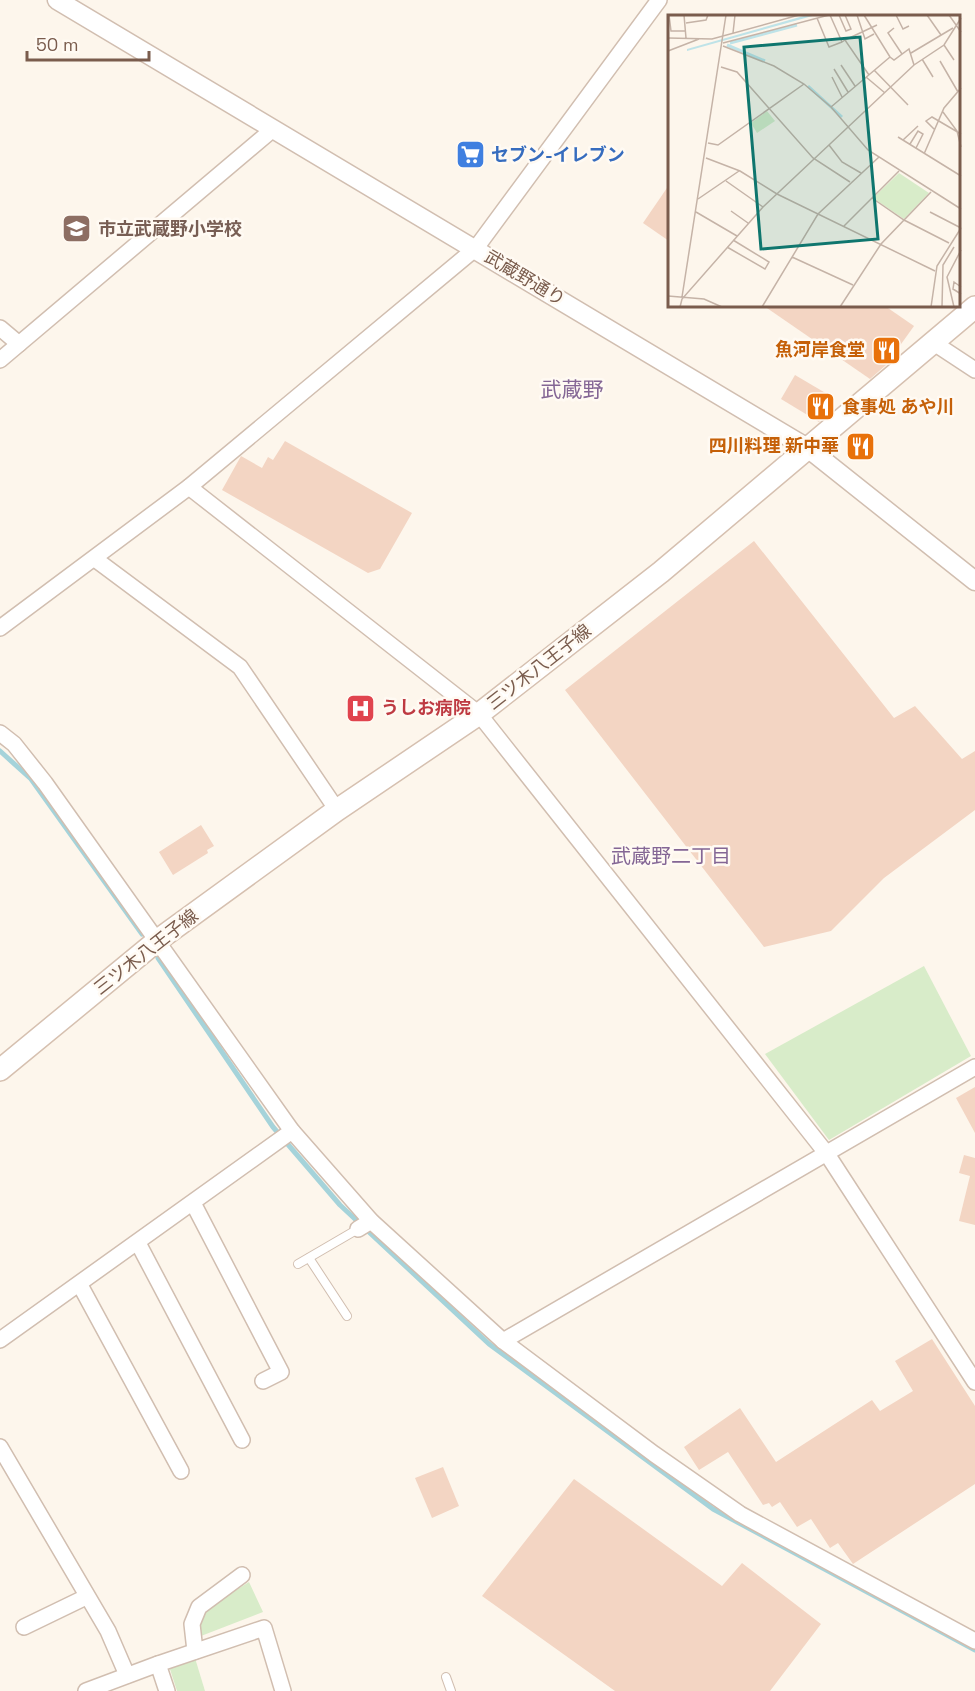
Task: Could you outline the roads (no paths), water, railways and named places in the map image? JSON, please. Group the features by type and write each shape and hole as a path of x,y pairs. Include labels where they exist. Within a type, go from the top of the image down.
{"main road":[{"name":"三ツ木八王子線","path":"0,1070 158,940 337,810 479,714 661,572 975,307"}],"street":[{"name":"武蔵野通り","path":"57,0 272,130 476,248 809,449 975,581"},
{"path":"0,628 95,560 189,487 476,248 659,0"},
{"path":"0,360 272,130"},
{"path":"0,328 19,344"},
{"path":"934,343 975,370"},
{"path":"189,487 479,714 827,1154 975,1382"},
{"path":"95,560 240,667 337,810"},
{"path":"0,733 14,744 45,783 158,940 291,1132 365,1224 503,1341 654,1454 740,1514 975,1641"},
{"path":"503,1341 975,1067"},
{"path":"0,1340 291,1132"},
{"path":"193,1203 281,1372 263,1381"},
{"path":"138,1243 242,1440"},
{"path":"80,1285 181,1471"},
{"path":"0,1447 108,1631 127,1675"},
{"path":"195,1651 192,1624 199,1607 242,1575"},
{"path":"24,1627 86,1597"},
{"path":"86,1691 264,1628 283,1691"},
{"path":"158,1664 167,1691"}],"lane":[{"path":"298,1264 365,1224"},
{"path":"309,1258 347,1316"},
{"path":"446,1677 451,1691"}],"waterway":[{"path":"0,751 31,779 142,934"},
{"path":"158,958 273,1127 340,1205 489,1344 713,1509 975,1650"}],"place":[{"name":"セブン-イレブン","path":"470,155"},
{"name":"市立武蔵野小学校","path":"77,229"},
{"name":"魚河岸食堂","path":"886,350"},
{"name":"食事処 あや川","path":"821,407"},
{"name":"四川料理 新中華","path":"860,446"},
{"name":"うしお病院","path":"360,708"}],"district":[{"name":"武蔵野","path":"572,390"},
{"name":"武蔵野二丁目","path":"671,856"}]}
